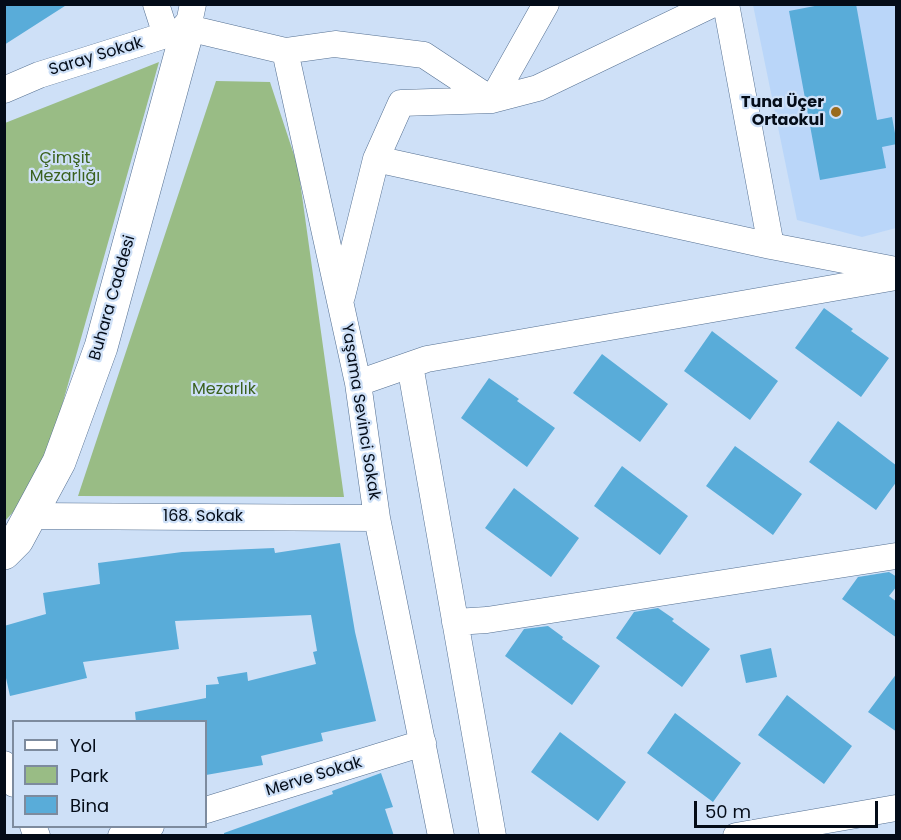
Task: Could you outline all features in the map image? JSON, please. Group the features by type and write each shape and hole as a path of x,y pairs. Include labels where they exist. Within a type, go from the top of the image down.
{"main road":[{"name":"Buhara Caddesi","path":"4,553 17,540 59,462 101,347 183,23"}],"street":[{"path":"156,4 183,23 285,51 335,44 424,55 492,100"},
{"path":"492,100 546,4"},
{"path":"341,303 376,159 401,103 492,100 538,88 713,4"},
{"path":"726,4 771,246"},
{"name":"Saray Sokak","path":"4,90 183,23"},
{"name":"Yaşama Sevinci Sokak","path":"285,51 358,383 377,518 441,836"},
{"path":"376,159 771,246 897,270"},
{"path":"358,383 427,359 897,277"},
{"path":"410,365 493,836"},
{"name":"168. Sokak","path":"30,516 377,518"},
{"path":"455,622 487,620 897,556"},
{"name":"Merve Sokak","path":"207,810 423,743"},
{"path":"4,764 12,780"},
{"path":"736,836 795,831 897,808"},
{"path":"122,836 145,828"}],"shaded area":[{"name":"Tuna Üçer Ortaokul","path":"753,5 896,5 896,228 862,237 797,220"}],"green space":[{"name":"Çimşit Mezarlığı","path":"159,62 50,448 15,510 5,521 5,123"},
{"name":"Mezarlık","path":"216,81 270,82 298,167 344,497 78,496"}],"building":[{"path":"4,4 68,4 4,45"},
{"path":"825,4 856,4 877,120 892,117 897,144 882,147 886,168 820,180 789,11"},
{"path":"824,308 889,358 861,397 795,348"},
{"path":"712,331 778,381 750,420 684,371"},
{"path":"602,354 668,404 640,442 573,393"},
{"path":"489,378 555,428 527,467 461,418"},
{"path":"838,421 897,466 897,481 876,510 809,462"},
{"path":"735,446 802,494 773,535 706,486"},
{"path":"622,466 688,516 660,555 594,506"},
{"path":"514,488 579,538 551,577 485,528"},
{"path":"340,543 355,632 376,721 321,733 323,741 261,756 263,765 207,775 207,720 136,720 135,712 206,698 206,685 219,684 217,677 247,672 248,681 316,664 313,652 317,651 311,615 175,621 179,649 83,662 87,678 10,696 4,669 4,626 46,614 43,593 100,584 98,563 182,552 274,548 275,553"},
{"path":"889,572 897,577 897,586 889,596 897,602 897,638 842,599 858,577"},
{"path":"658,608 710,649 682,687 616,638 634,612"},
{"path":"548,626 600,666 572,705 505,656 524,629"},
{"path":"771,648 777,677 746,683 740,655"},
{"path":"897,673 897,732 868,712"},
{"path":"787,695 852,746 824,784 758,735"},
{"path":"675,713 741,763 713,802 647,753"},
{"path":"560,732 626,782 598,821 531,772"},
{"path":"381,773 393,807 385,809 394,836 224,836 224,833 333,794 332,791"}],"place":[{"name":"Tuna Üçer Ortaokul","path":"836,112"}]}
